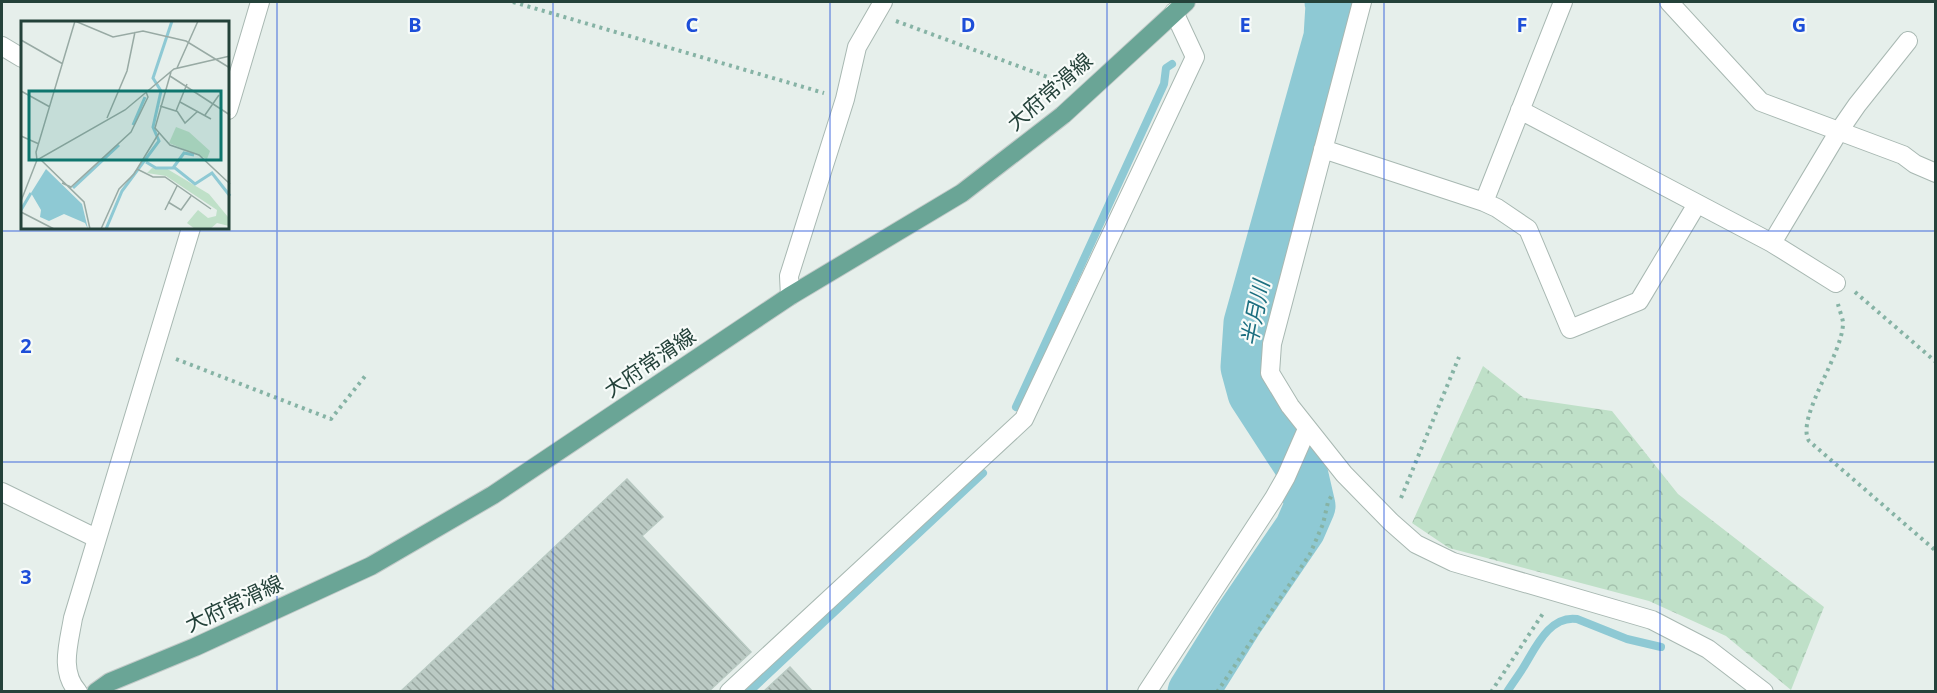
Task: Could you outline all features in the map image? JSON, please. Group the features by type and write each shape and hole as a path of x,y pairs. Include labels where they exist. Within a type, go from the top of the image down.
{"main road":[{"name":"大府常滑線","path":"108,688 371,566 493,495 790,296 962,193 1063,115 1180,7"}],"street":[{"path":"230,103 260,2"},
{"path":"1362,2 1272,344 1270,373 1290,406 1303,436 1416,544 1453,562 1652,620 1708,649 1764,692"},
{"path":"1484,202 1563,2"},
{"path":"1669,2 1761,102 1903,155 1915,164 1935,173"},
{"path":"790,296 789,276 845,99 857,47 879,7"},
{"path":"729,692 1024,419 1195,57 1180,7"},
{"path":"1772,243 1839,131 1908,41"},
{"path":"2,46 21,57"},
{"path":"1520,110 1772,243 1836,284"},
{"path":"1323,149 1484,202 1528,229 1570,329 1639,301 1697,204"},
{"path":"78,692 71,684 65,665 73,618 190,230"},
{"path":"1147,692 1286,477 1303,436"},
{"path":"2,492 96,538"}],"path":[{"path":"513,2 845,99"},
{"path":"879,7 1076,87 1085,95"},
{"path":"1935,362 1865,299 1841,283 1836,284 1833,289 1843,320 1842,332 1809,414 1806,436 1935,551"},
{"path":"153,350 331,419 366,375"},
{"path":"1391,522 1459,357"},
{"path":"1217,692 1310,554 1323,524 1328,502 1344,474"},
{"path":"1491,692 1551,603 1554,593"}],"green space":[{"path":"1483,366 1524,398 1612,411 1678,494 1824,607 1791,690 1726,636 1649,601 1449,548 1412,523"}],"building":[{"path":"627,479 663,517 642,536 751,652 708,692 400,692"},
{"path":"790,667 813,692 763,692 777,679"}],"waterway":[{"name":"半月川","path":"1193,692 1238,620 1300,529 1310,506 1301,467 1253,393 1246,367 1249,323 1329,37 1330,2"},
{"path":"1016,407 1164,84 1166,68 1172,64"},
{"path":"749,692 983,473"},
{"path":"1507,692 1544,635 1558,622 1567,619 1577,619 1627,639 1661,647"}]}
